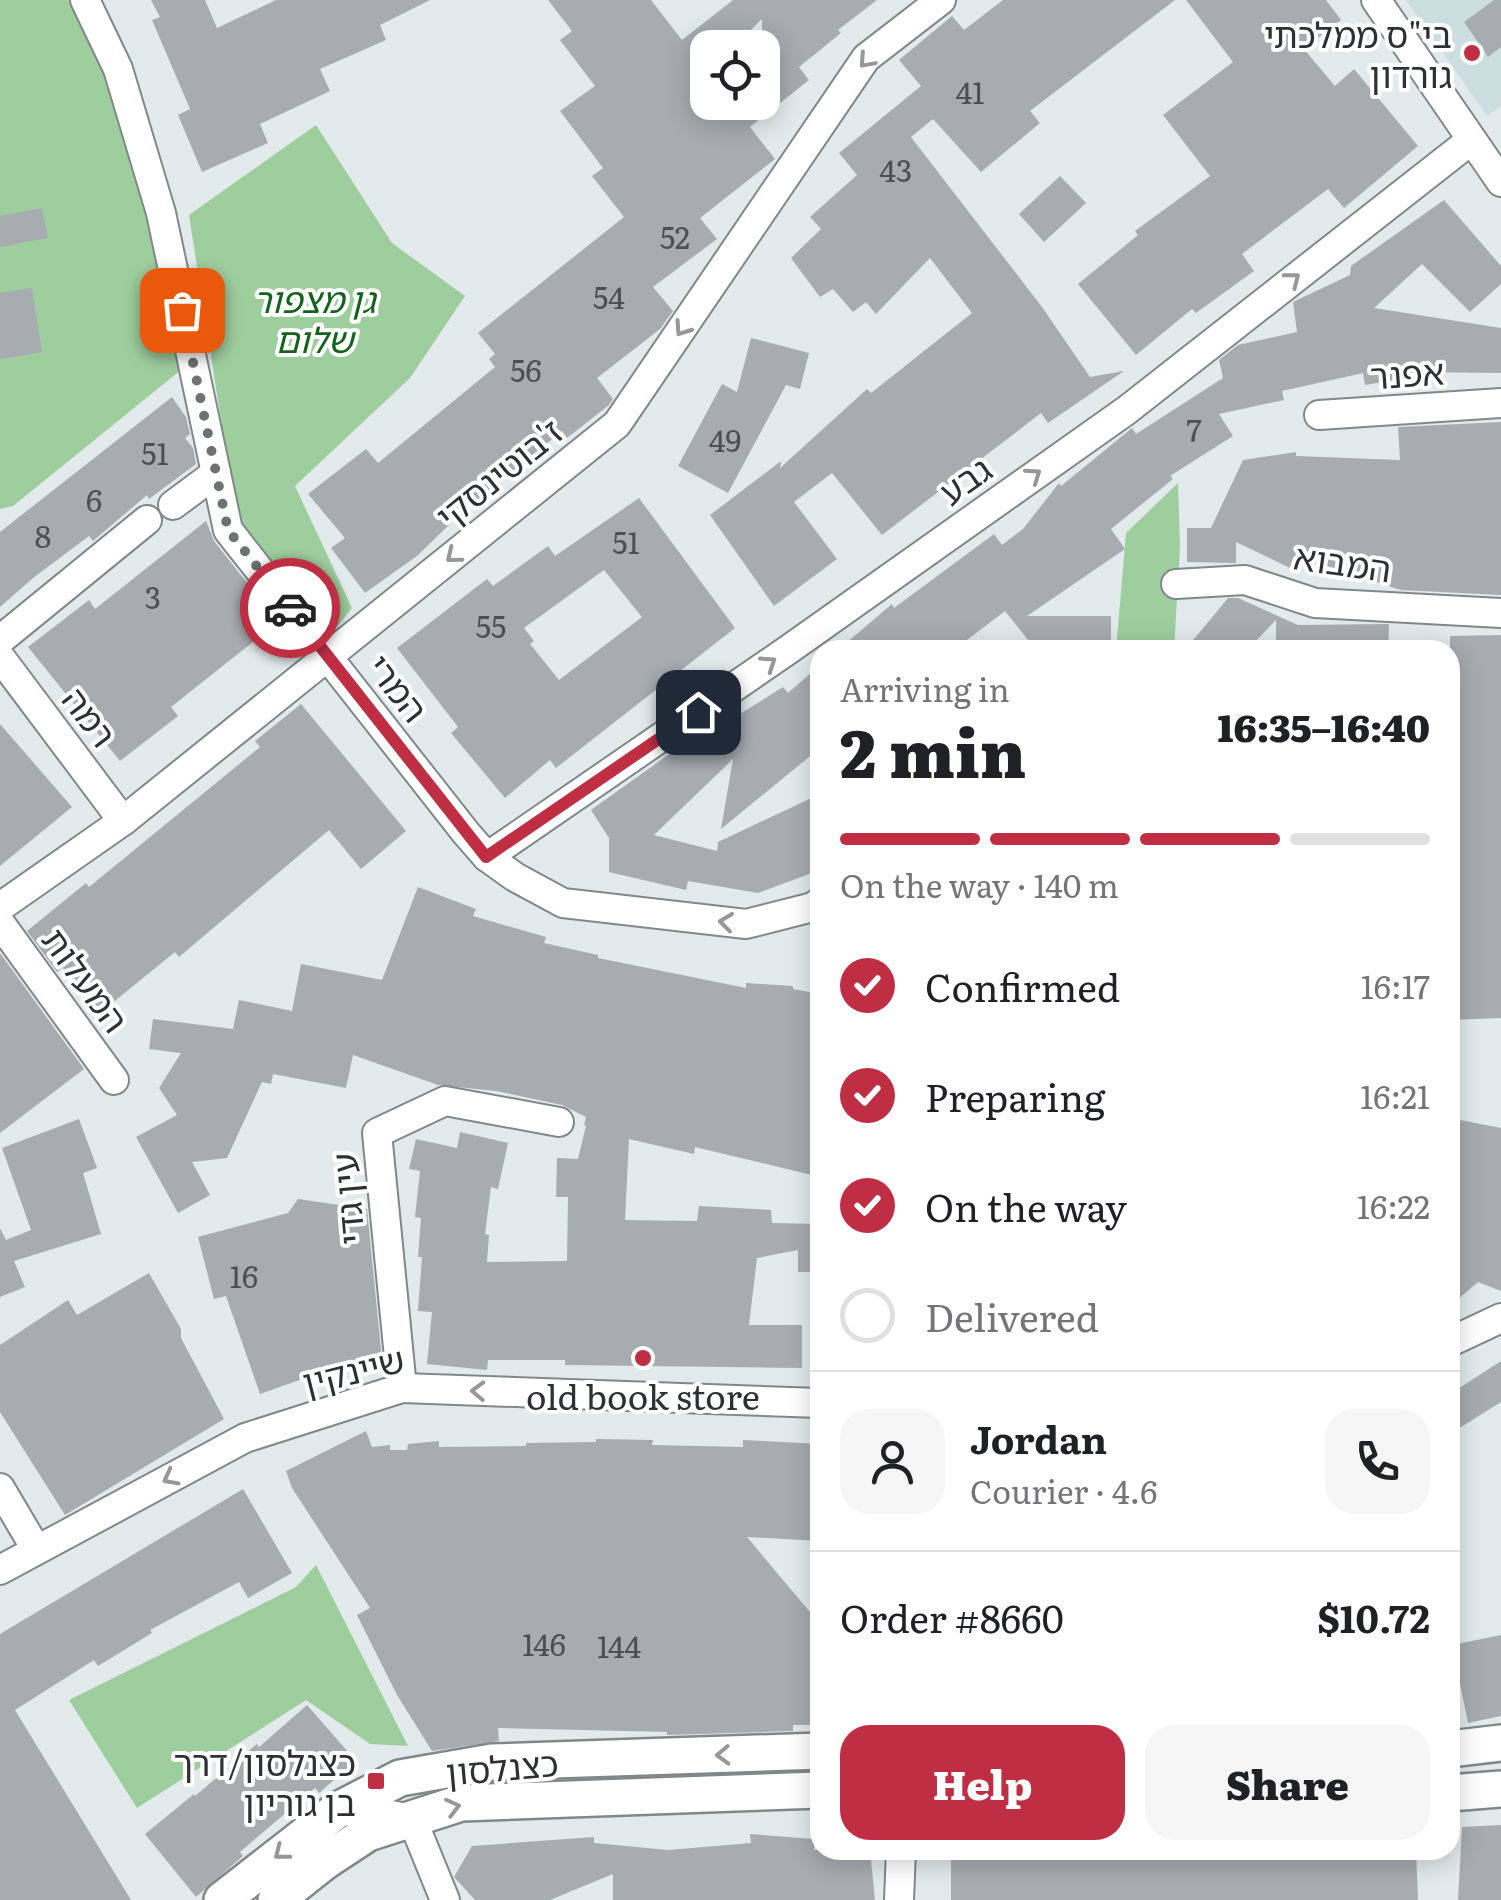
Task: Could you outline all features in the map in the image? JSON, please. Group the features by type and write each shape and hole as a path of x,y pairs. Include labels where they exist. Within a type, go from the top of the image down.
{"street":[{"name":"המרי","path":"85,0 118,69 162,213 228,530 486,857 514,877 563,902 746,924 810,908"},
{"name":"ז'בוטינסקי","path":"0,907 123,821 617,424 866,58 941,0"},
{"path":"1376,0 1501,182"},
{"name":"גבע","path":"486,857 1127,410 1470,141"},
{"name":"אפנר","path":"1318,416 1501,403"},
{"path":"173,505 216,472"},
{"path":"0,640 147,520"},
{"name":"המבוא","path":"1176,584 1245,580 1316,602 1501,613"},
{"name":"רמה","path":"0,657 123,821"},
{"name":"המעלות","path":"0,923 114,1080"},
{"name":"עין גדי","path":"402,1388 377,1133 445,1101 559,1122"},
{"path":"1460,1337 1501,1318"},
{"name":"שיינקין","path":"0,1570 245,1438 402,1388 810,1403"},
{"path":"0,1488 36,1549"},
{"path":"1460,1748 1501,1743"},
{"name":"כצנלסון","path":"222,1900 336,1811 400,1778 492,1762 810,1752"},
{"path":"1460,1791 1501,1789"},
{"name":"כצנלסון","path":"276,1900 368,1833 462,1803 810,1790"},
{"path":"336,1811 375,1812 412,1820 445,1900"},
{"path":"900,1900 901,1860"}],"shaded area":[{"name":"בי\"ס ממלכתי גורדון","path":"1406,0 1501,0 1501,106 1487,116"}],"green space":[{"path":"0,0 85,0 192,361 13,506 0,509"},
{"name":"גן מצפור שלום","path":"316,125 392,243 465,296 410,378 295,486 352,608 325,642 244,526 229,471 189,215"},
{"path":"1178,483 1180,547 1175,640 1117,640 1126,533"},
{"path":"316,1565 408,1746 370,1744 306,1700 137,1808 69,1700 296,1587"}],"building":[{"path":"151,0 205,0 217,28 276,0 430,0 380,25 386,40 320,69 330,91 260,124 268,143 202,172 178,115 190,109 152,20 160,17"},
{"path":"548,0 651,0 682,40 690,34 690,120 759,120 750,127 775,159 700,218 717,239 653,287 673,311 660,329 597,378 613,399 609,405 567,438 562,431 453,521 417,556 365,593 331,548 345,538 308,494 366,449 378,463 495,367 489,359 495,354 478,333 624,217 592,176 603,168 560,111 595,86 560,40 572,31"},
{"path":"733,0 877,0 799,67 809,80 780,103 780,30 762,30 762,19 751,30 695,30"},
{"path":"1003,0 1175,0 1030,111 1040,123 981,172 933,119 911,137 1042,307 1090,377 1124,371 1048,423 1041,413 882,535 832,473 794,502 837,559 774,606 710,515 781,461 780,468 867,389 871,393 972,313 930,258 876,314 866,302 853,312 833,289 820,297 791,258 821,229 810,217 857,175 839,153 921,86 899,60 952,16 964,30"},
{"path":"1186,0 1326,0 1341,20 1304,49 1335,86 1354,69 1418,146 1344,208 1328,189 1242,254 1254,271 1196,313 1192,309 1136,355 1078,284 1138,235 1135,231 1210,176 1163,115 1233,62"},
{"path":"1494,0 1501,0 1501,47 1488,57 1464,22"},
{"path":"1060,176 1086,203 1044,242 1019,214"},
{"path":"1444,200 1501,266 1501,284 1470,312 1422,264 1374,308 1501,328 1501,373 1414,372 1414,377 1365,385 1363,373 1282,391 1284,400 1219,414 1233,436 1170,476 1173,479 1111,529 1125,549 1027,616 1111,616 1111,640 1028,640 1005,611 967,640 850,640 892,604 894,608 994,534 1002,545 1023,529 1059,483 1061,486 1132,428 1136,434 1223,378 1219,360 1238,345 1297,332 1293,302 1350,275 1351,266"},
{"path":"42,208 48,238 0,247 0,216"},
{"path":"32,288 42,352 0,359 0,293"},
{"path":"751,338 809,353 800,389 786,385 728,493 678,466 722,384 737,392"},
{"path":"172,397 186,417 190,434 185,438 193,448 196,464 149,499 147,495 93,541 89,536 0,607 0,532"},
{"path":"1501,422 1501,595 1401,590 1296,556 1290,568 1236,542 1236,563 1187,562 1187,528 1211,528 1243,460 1296,452 1296,456 1400,460 1398,427"},
{"path":"639,498 735,628 556,768 550,760 505,798 451,733 458,727 397,648 487,579 493,586 548,546 555,556","holes":["604,570 642,617 559,680 530,644 534,641 524,628"]},
{"path":"206,521 214,541 278,622 171,707 178,716 120,761 28,647 89,600 95,609"},
{"path":"1228,598 1238,598 1298,625 1389,624 1388,640 1276,640 1276,620 1257,640 1193,640"},
{"path":"1501,635 1501,1018 1460,1020 1460,640 1450,640 1450,636"},
{"path":"810,674 810,756 721,829 733,759 654,835 717,851 718,842 810,799 810,874 758,893 688,881 686,890 609,872 609,838 591,810 689,740 692,744 783,687 788,693"},
{"path":"301,704 406,831 361,869 329,830 179,957 175,952 100,1013 63,968 57,972 27,931 86,883 89,887 260,747 255,741"},
{"path":"0,724 72,807 0,866"},
{"path":"418,887 476,909 473,916 546,937 544,943 598,958 746,988 746,983 793,986 810,992 810,1175 695,1147 694,1154 629,1139 625,1220 697,1221 699,1206 771,1210 772,1223 810,1224 810,1272 798,1272 798,1250 757,1258 749,1325 802,1325 802,1368 565,1365 565,1360 488,1360 487,1370 427,1364 432,1312 418,1311 421,1218 415,1217 420,1171 409,1169 416,1139 457,1148 460,1132 508,1143 498,1189 491,1187 485,1234 489,1235 487,1262 567,1261 568,1197 556,1197 557,1158 578,1159 586,1117 562,1105 496,1091 438,1085 353,1055 346,1088 273,1074 271,1084 262,1082 227,1158 192,1162 210,1195 178,1213 136,1137 177,1115 159,1088 181,1053 149,1049 153,1019 233,1029 239,1000 292,1011 301,964 382,980"},
{"path":"0,953 84,1069 0,1133"},
{"path":"79,1119 97,1168 83,1173 101,1234 14,1261 25,1287 0,1297 0,1228 6,1240 31,1230 2,1148"},
{"path":"1460,1120 1501,1128 1501,1291 1478,1282 1460,1297"},
{"path":"298,1199 367,1209 382,1360 321,1368 322,1372 260,1394 226,1296 214,1299 198,1237 288,1213"},
{"path":"149,1273 224,1419 65,1515 0,1412 0,1345 68,1300 77,1315"},
{"path":"1501,1361 1501,1402 1460,1428 1460,1388"},
{"path":"366,1431 372,1447 390,1445 390,1450 407,1450 408,1444 439,1441 439,1447 526,1446 596,1439 743,1447 743,1440 810,1443 810,1540 747,1537 810,1612 810,1725 793,1725 793,1731 667,1735 498,1728 499,1741 432,1751 397,1695 357,1615 370,1608 292,1488 286,1471"},
{"path":"243,1489 292,1573 248,1598 239,1582 150,1630 152,1633 98,1666 94,1660 15,1710 131,1900 0,1900 0,1634"},
{"path":"1501,1635 1501,1716 1468,1723 1460,1684 1460,1643"},
{"path":"307,1705 356,1761 319,1793 315,1788 240,1852 243,1856 196,1897 145,1834"},
{"path":"1501,1825 1501,1900 1458,1900 1462,1827"},
{"path":"750,1834 810,1839 810,1860 871,1860 875,1900 613,1900 613,1874 550,1900 475,1900 454,1877 472,1846 594,1837 594,1843 668,1850 751,1843"},
{"path":"951,1860 1416,1860 1418,1900 951,1900"}],"way so far":[{"path":"182,310 228,530 290,608"}],"place":[{"name":"בי\"ס ממלכתי גורדון","path":"1472,53"},
{"name":"old book store","path":"643,1358"},
{"name":"כצנלסון/דרך בן גוריון","path":"376,1781"}],"route":[{"path":"290,608 486,857 698,712"}]}
